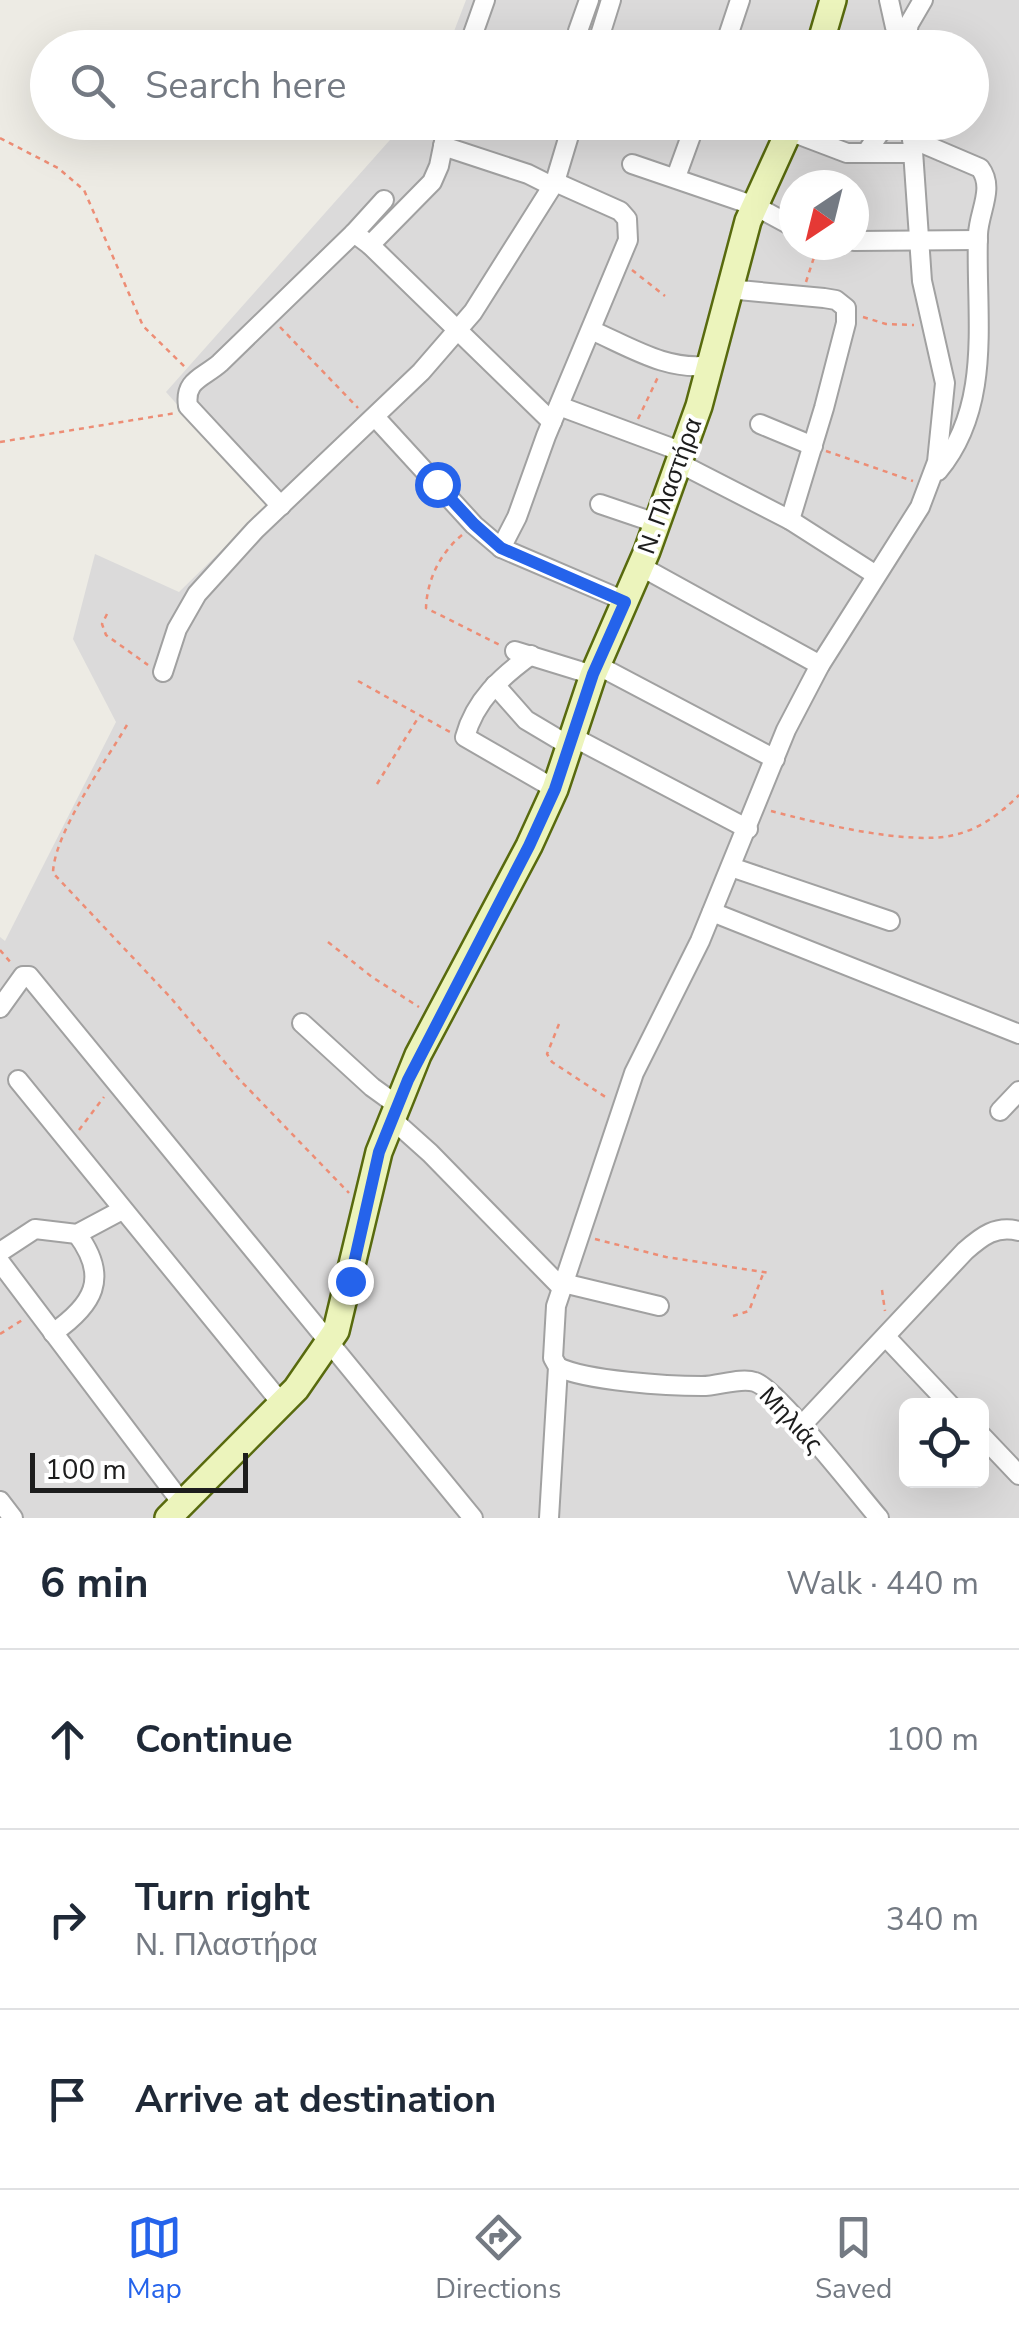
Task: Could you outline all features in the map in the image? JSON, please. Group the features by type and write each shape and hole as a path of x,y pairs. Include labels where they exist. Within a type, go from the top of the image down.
{"street":[{"path":"474,30 485,0"},
{"path":"582,30 579,23 589,0"},
{"path":"593,30 611,0"},
{"path":"730,30 740,0"},
{"path":"824,30 833,0"},
{"path":"889,0 897,30"},
{"path":"910,30 924,0"},
{"path":"370,245 432,182 444,140"},
{"path":"163,672 178,629 197,594 281,506 376,418 458,331 554,184 567,140"},
{"path":"676,178 689,140"},
{"name":"Ν. Πλαστήρα","path":"175,1511 282,1404 329,1346 336,1331 379,1152 438,1018 555,789 595,670 656,523 711,365 728,290 755,206 785,140"},
{"path":"815,140 829,148 866,153 897,140"},
{"path":"866,153 875,140"},
{"path":"911,140 918,240 930,323 943,362 945,383 945,407 931,483"},
{"path":"549,1518 558,1366 553,1358 554,1324 562,1286 620,1107 677,992 786,730 820,665 920,507 966,423 976,380 980,314 978,240 988,186 980,168 923,140"},
{"path":"443,146 594,198 620,211 626,219 628,240 501,548"},
{"path":"632,164 755,206 779,219"},
{"path":"281,506 192,410 186,396 196,378 208,374 354,234 384,200"},
{"path":"354,234 555,414 632,432 790,520 876,576"},
{"path":"869,241 978,240"},
{"path":"728,290 836,300 843,304 846,313 790,520"},
{"path":"591,330 663,361 692,368 711,365"},
{"path":"376,418 501,548 625,602"},
{"path":"760,424 813,446"},
{"path":"600,504 656,523"},
{"path":"640,566 820,665"},
{"path":"555,789 465,736 477,707 523,653 595,670 776,760"},
{"path":"495,685 526,720 748,829"},
{"path":"731,868 890,922"},
{"path":"712,912 1019,1034"},
{"path":"0,1008 23,976 29,976 473,1518"},
{"path":"302,1023 372,1087 430,1153 562,1286 659,1306"},
{"path":"18,1080 282,1404"},
{"path":"1000,1111 1019,1091"},
{"path":"0,1252 36,1229 78,1234 122,1210"},
{"path":"801,1426 984,1234 1004,1228 1019,1231"},
{"path":"54,1333 78,1316 94,1289 92,1261 78,1234"},
{"path":"0,1262 54,1333 175,1511"},
{"path":"886,1337 943,1398"},
{"name":"Μηλιάς","path":"558,1366 594,1376 700,1386 752,1380 801,1426 879,1518"},
{"path":"989,1443 1019,1475"},
{"path":"0,1501 12,1518"}],"path":[{"path":"0,138 58,168 84,190 143,326 196,378"},
{"path":"620,258 666,296"},
{"path":"801,297 813,260"},
{"path":"846,313 905,326 930,323"},
{"path":"267,317 363,413 376,418"},
{"path":"632,432 663,361"},
{"path":"0,442 192,410"},
{"path":"813,446 931,483"},
{"path":"474,524 441,557 426,608 523,653"},
{"path":"107,614 102,624 106,636 163,672"},
{"path":"358,680 418,716 465,736"},
{"path":"378,784 418,716"},
{"path":"128,725 67,827 53,873 282,1125 335,1181 366,1206"},
{"path":"757,807 873,832 951,836 979,827 1019,795"},
{"path":"328,942 396,994 438,1018"},
{"path":"559,1024 547,1054 552,1062 620,1107"},
{"path":"68,1144 116,1082"},
{"path":"579,1233 652,1254 770,1273"},
{"path":"733,1316 750,1311 764,1272"},
{"path":"0,1334 38,1312"}],"shaded area":[{"path":"466,0 1019,0 1019,1518 0,1518 0,937 5,941 116,722 73,639 95,554 179,592 267,506 166,392 390,140 989,140 989,30 455,30"}],"route":[{"path":"350,1281 379,1152 418,1054 529,846 555,789 593,674 625,602 501,548 437,484"}]}
